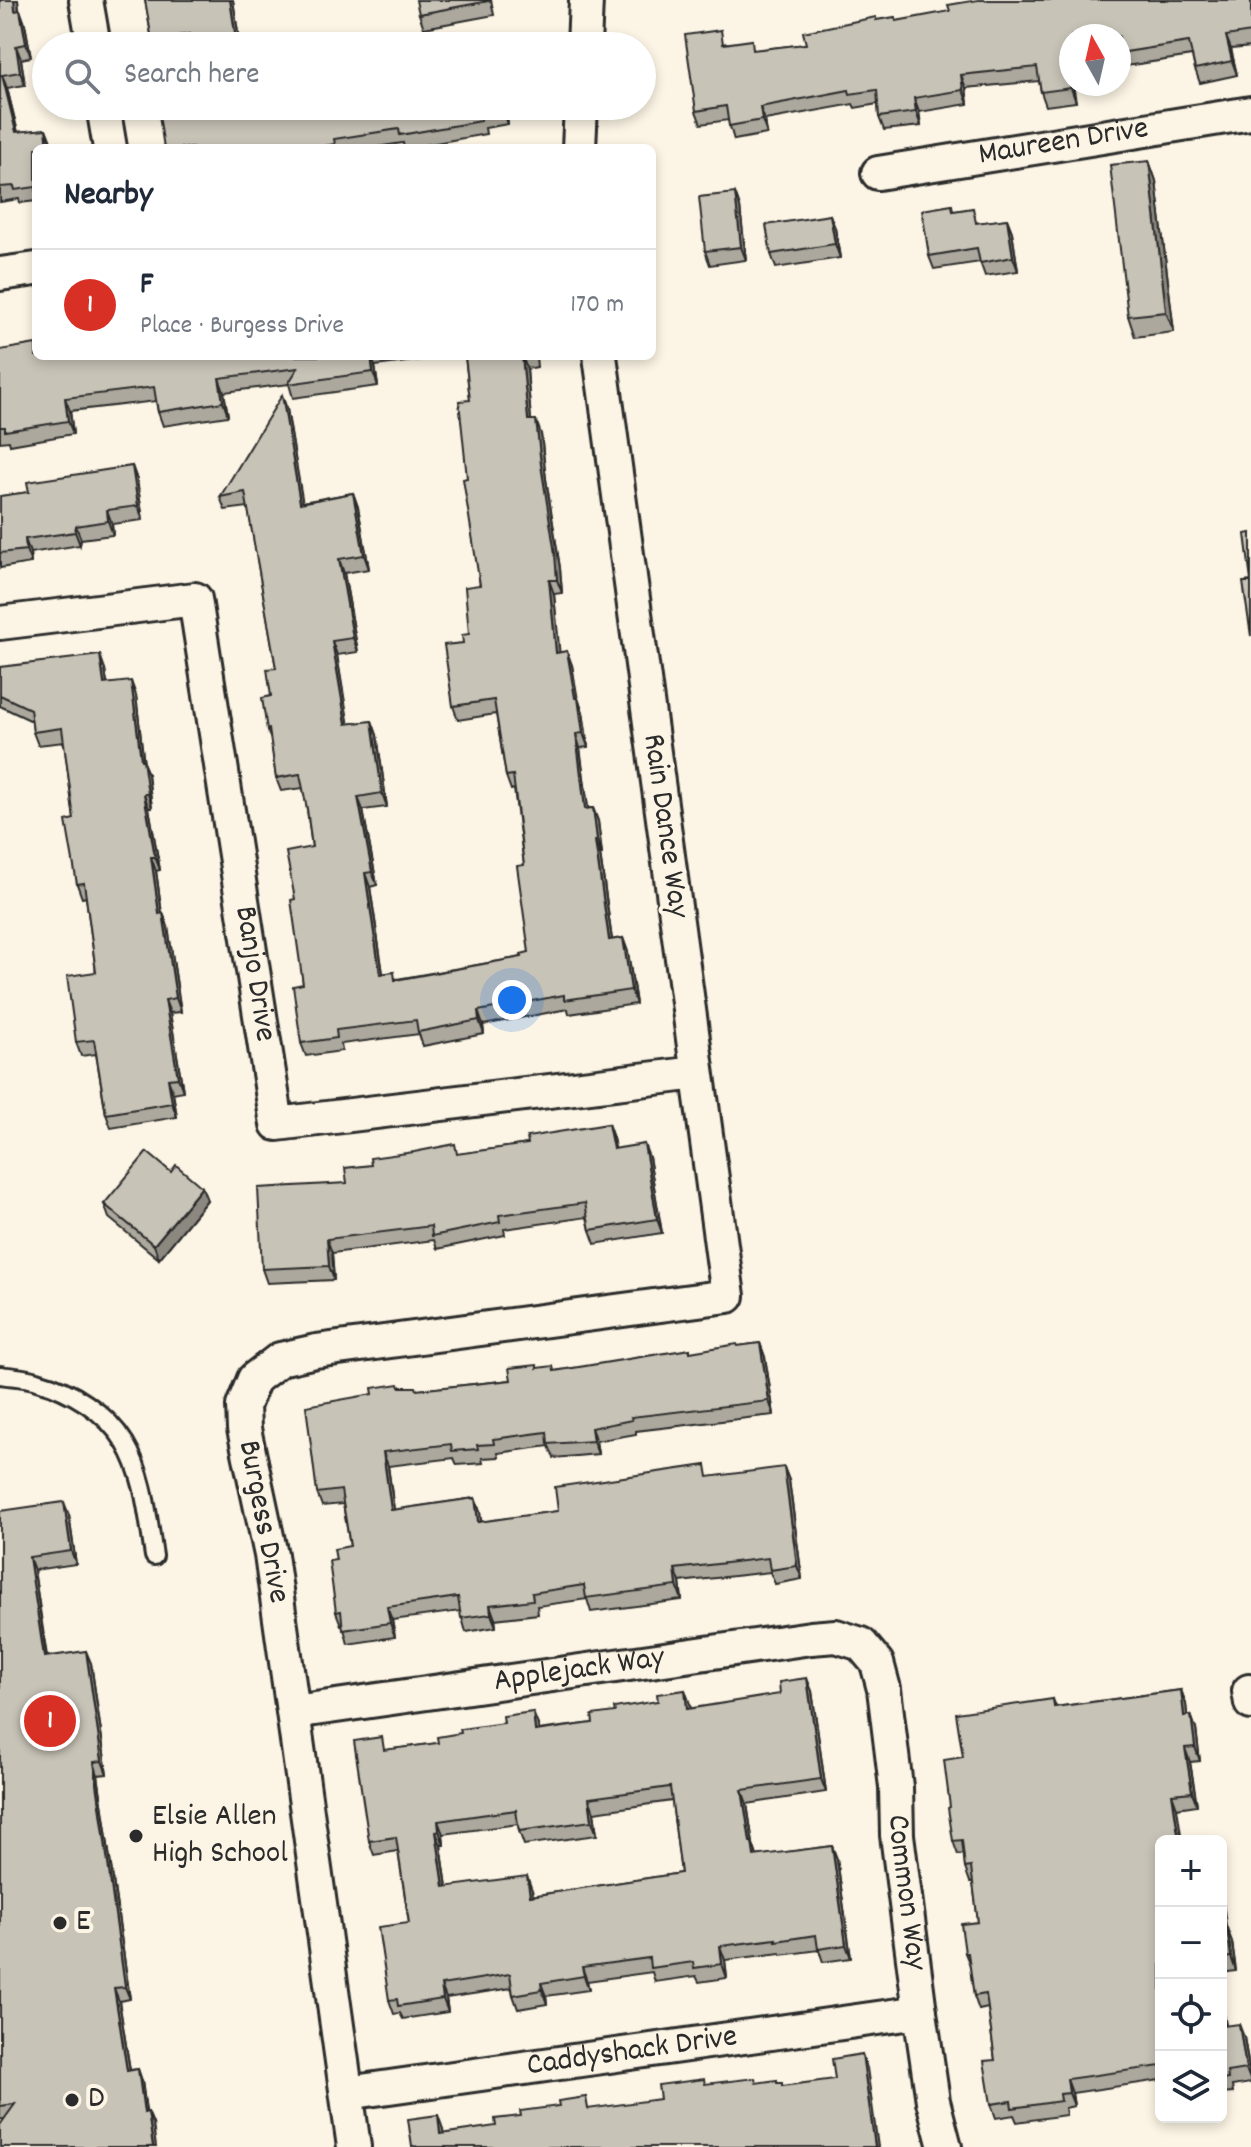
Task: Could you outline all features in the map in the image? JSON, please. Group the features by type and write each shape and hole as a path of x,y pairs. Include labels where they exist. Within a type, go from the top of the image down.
{"street":[{"path":"86,0 92,32"},
{"path":"585,32 586,0"},
{"name":"Maureen Drive","path":"878,173 1251,113"},
{"path":"105,120 109,144"},
{"path":"579,144 580,120"},
{"path":"0,274 32,270"},
{"name":"Rain Dance Way","path":"601,360 728,1296"},
{"name":"Banjo Drive","path":"0,623 195,599 277,1124 697,1073"},
{"name":"Burgess Drive","path":"354,2147 271,1555 244,1429 243,1406 254,1379 280,1359 316,1351 728,1296"},
{"name":"Applejack Way","path":"294,1712 811,1638 836,1636 861,1644"},
{"name":"Common Way","path":"861,1644 877,1663 884,1689 896,1787 897,1835 920,2012 933,2101 945,2147"},
{"name":"Caddyshack Drive","path":"347,2093 920,2012"}],"lane":[{"path":"0,1375 36,1380 74,1395 103,1417 125,1443 137,1472 154,1556"}],"building":[{"path":"0,0 14,0 15,11 20,10 26,44 16,46 20,72 2,75 16,132 46,129 48,144 32,144 32,188 15,190 14,186 0,187"},
{"path":"145,0 230,0 235,32 151,32"},
{"path":"416,0 489,0 489,1 419,14"},
{"path":"978,0 1251,0 1251,32 1226,36 1232,61 1195,69 1189,42 1131,51 1131,24 1059,24 1059,90 1041,92 1037,67 961,75 963,90 914,98 916,112 879,117 877,90 850,94 849,90 760,107 762,120 729,126 726,106 696,111 685,35 721,30 723,44 752,40 753,50 806,44 803,32 876,17 876,20 895,17 896,21 950,11 948,5"},
{"path":"160,120 481,121 400,135 399,129 334,139 335,144 163,144"},
{"path":"1149,161 1166,312 1128,316 1110,165"},
{"path":"735,193 741,247 705,251 699,197"},
{"path":"952,205 953,211 973,208 976,223 1007,219 1013,257 980,263 977,248 929,256 922,210"},
{"path":"830,215 835,244 771,254 766,225"},
{"path":"32,345 32,360 372,360 373,372 288,384 298,368 219,378 223,402 158,412 154,387 65,398 68,421 5,431 5,427 0,427 0,350"},
{"path":"465,360 522,360 528,420 536,420 555,554 557,580 549,580 556,653 567,651 575,698 578,698 583,733 576,734 585,809 593,808 609,940 623,938 631,990 564,1000 564,995 478,1011 479,1020 418,1032 416,1020 336,1030 337,1038 301,1043 293,986 303,984 291,900 295,899 286,852 312,847 307,809 300,774 276,778 262,698 271,696 267,669 276,668 245,492 220,497 282,395 300,503 353,493 364,555 339,559 353,638 332,641 346,724 372,721 382,793 358,797 372,872 365,873 380,974 394,972 395,980 522,957 521,954 529,952 517,866 524,865 513,775 506,776 494,700 453,706 444,645 463,643 462,635 469,634 465,587 480,585 463,479 467,478 459,401 470,400"},
{"path":"132,466 138,506 107,510 108,521 76,526 75,532 25,539 26,550 0,553 0,496 29,492 27,482"},
{"path":"1251,533 1251,581 1245,534"},
{"path":"1251,581 1251,636 1243,582"},
{"path":"100,655 104,684 131,681 148,794 144,794 155,857 151,857 159,914 163,913 176,998 165,1000 178,1078 168,1079 172,1103 106,1114 94,1040 76,1042 67,976 96,972 84,883 77,884 66,821 74,819 62,728 33,732 30,709 0,695 0,667"},
{"path":"608,1124 613,1149 644,1144 657,1219 590,1230 585,1203 499,1215 500,1222 432,1236 431,1226 327,1239 329,1266 262,1269 258,1188 347,1183 345,1168 371,1165 370,1158 455,1144 457,1154 528,1144 527,1137"},
{"path":"147,1152 171,1172 176,1165 202,1187 154,1245 104,1204"},
{"path":"760,1343 769,1401 631,1417 632,1420 591,1428 593,1441 548,1444 547,1432 493,1439 494,1444 477,1445 478,1449 452,1451 451,1444 383,1452 391,1510 475,1498 478,1522 558,1511 555,1487 706,1465 708,1477 784,1467 797,1566 770,1570 768,1558 675,1569 677,1586 586,1598 584,1585 532,1593 533,1600 490,1605 491,1614 461,1618 458,1597 387,1607 390,1623 343,1630 341,1611 336,1612 329,1561 336,1560 334,1549 350,1546 341,1490 317,1493 306,1406 373,1394 372,1388 399,1384 400,1387 416,1387 417,1390 511,1380 509,1368 553,1366 554,1371 690,1349 690,1352"},
{"path":"64,1502 71,1551 29,1557 44,1657 86,1651 102,1761 94,1762 125,1987 114,1988 127,2071 138,2069 144,2113 148,2112 153,2147 0,2147 0,2125 15,2104 0,2106 0,1511"},
{"path":"807,1678 821,1779 742,1790 750,1842 754,1856 832,1846 846,1945 818,1949 816,1935 776,1939 720,1946 722,1964 694,1968 693,1962 650,1968 649,1958 582,1967 584,1976 541,1983 542,1990 513,1995 510,1974 441,1985 443,1999 398,2006 397,1999 389,2000 378,1927 409,1923 396,1837 369,1841 354,1741 382,1737 384,1750 438,1743 437,1737 461,1733 460,1729 504,1723 503,1716 533,1712 535,1731 593,1723 592,1715 658,1701 657,1694 685,1690 687,1709 780,1694 779,1682","holes":["670,1787 681,1873 530,1896 527,1876 444,1887 436,1832 439,1831 438,1821 516,1810 519,1831 592,1821 589,1798"]},
{"path":"1181,1690 1184,1716 1191,1715 1195,1747 1185,1748 1192,1792 1172,1794 1178,1835 1155,1835 1155,2067 1067,2079 1069,2093 1060,2094 1061,2101 1012,2108 1011,2101 991,2104 984,2061 995,2060 986,1994 974,1996 961,1924 978,1922 971,1867 965,1868 962,1840 953,1841 944,1760 963,1757 956,1713 1053,1699 1054,1707"},
{"path":"1227,1928 1231,1957 1227,1957"},
{"path":"1239,2024 1246,2069 1227,2072 1227,2026"},
{"path":"862,2054 875,2147 412,2147 408,2119 438,2115 440,2134 496,2126 495,2119 521,2116 520,2111 559,2106 558,2101 586,2097 588,2109 660,2099 658,2085 704,2079 705,2084 755,2078 756,2083 777,2080 782,2086 835,2079 832,2059"}],"place":[{"name":"F","path":"50,1721"},
{"name":"Elsie Allen High School","path":"136,1836"},
{"name":"E","path":"60,1923"},
{"name":"D","path":"72,2100"}]}
